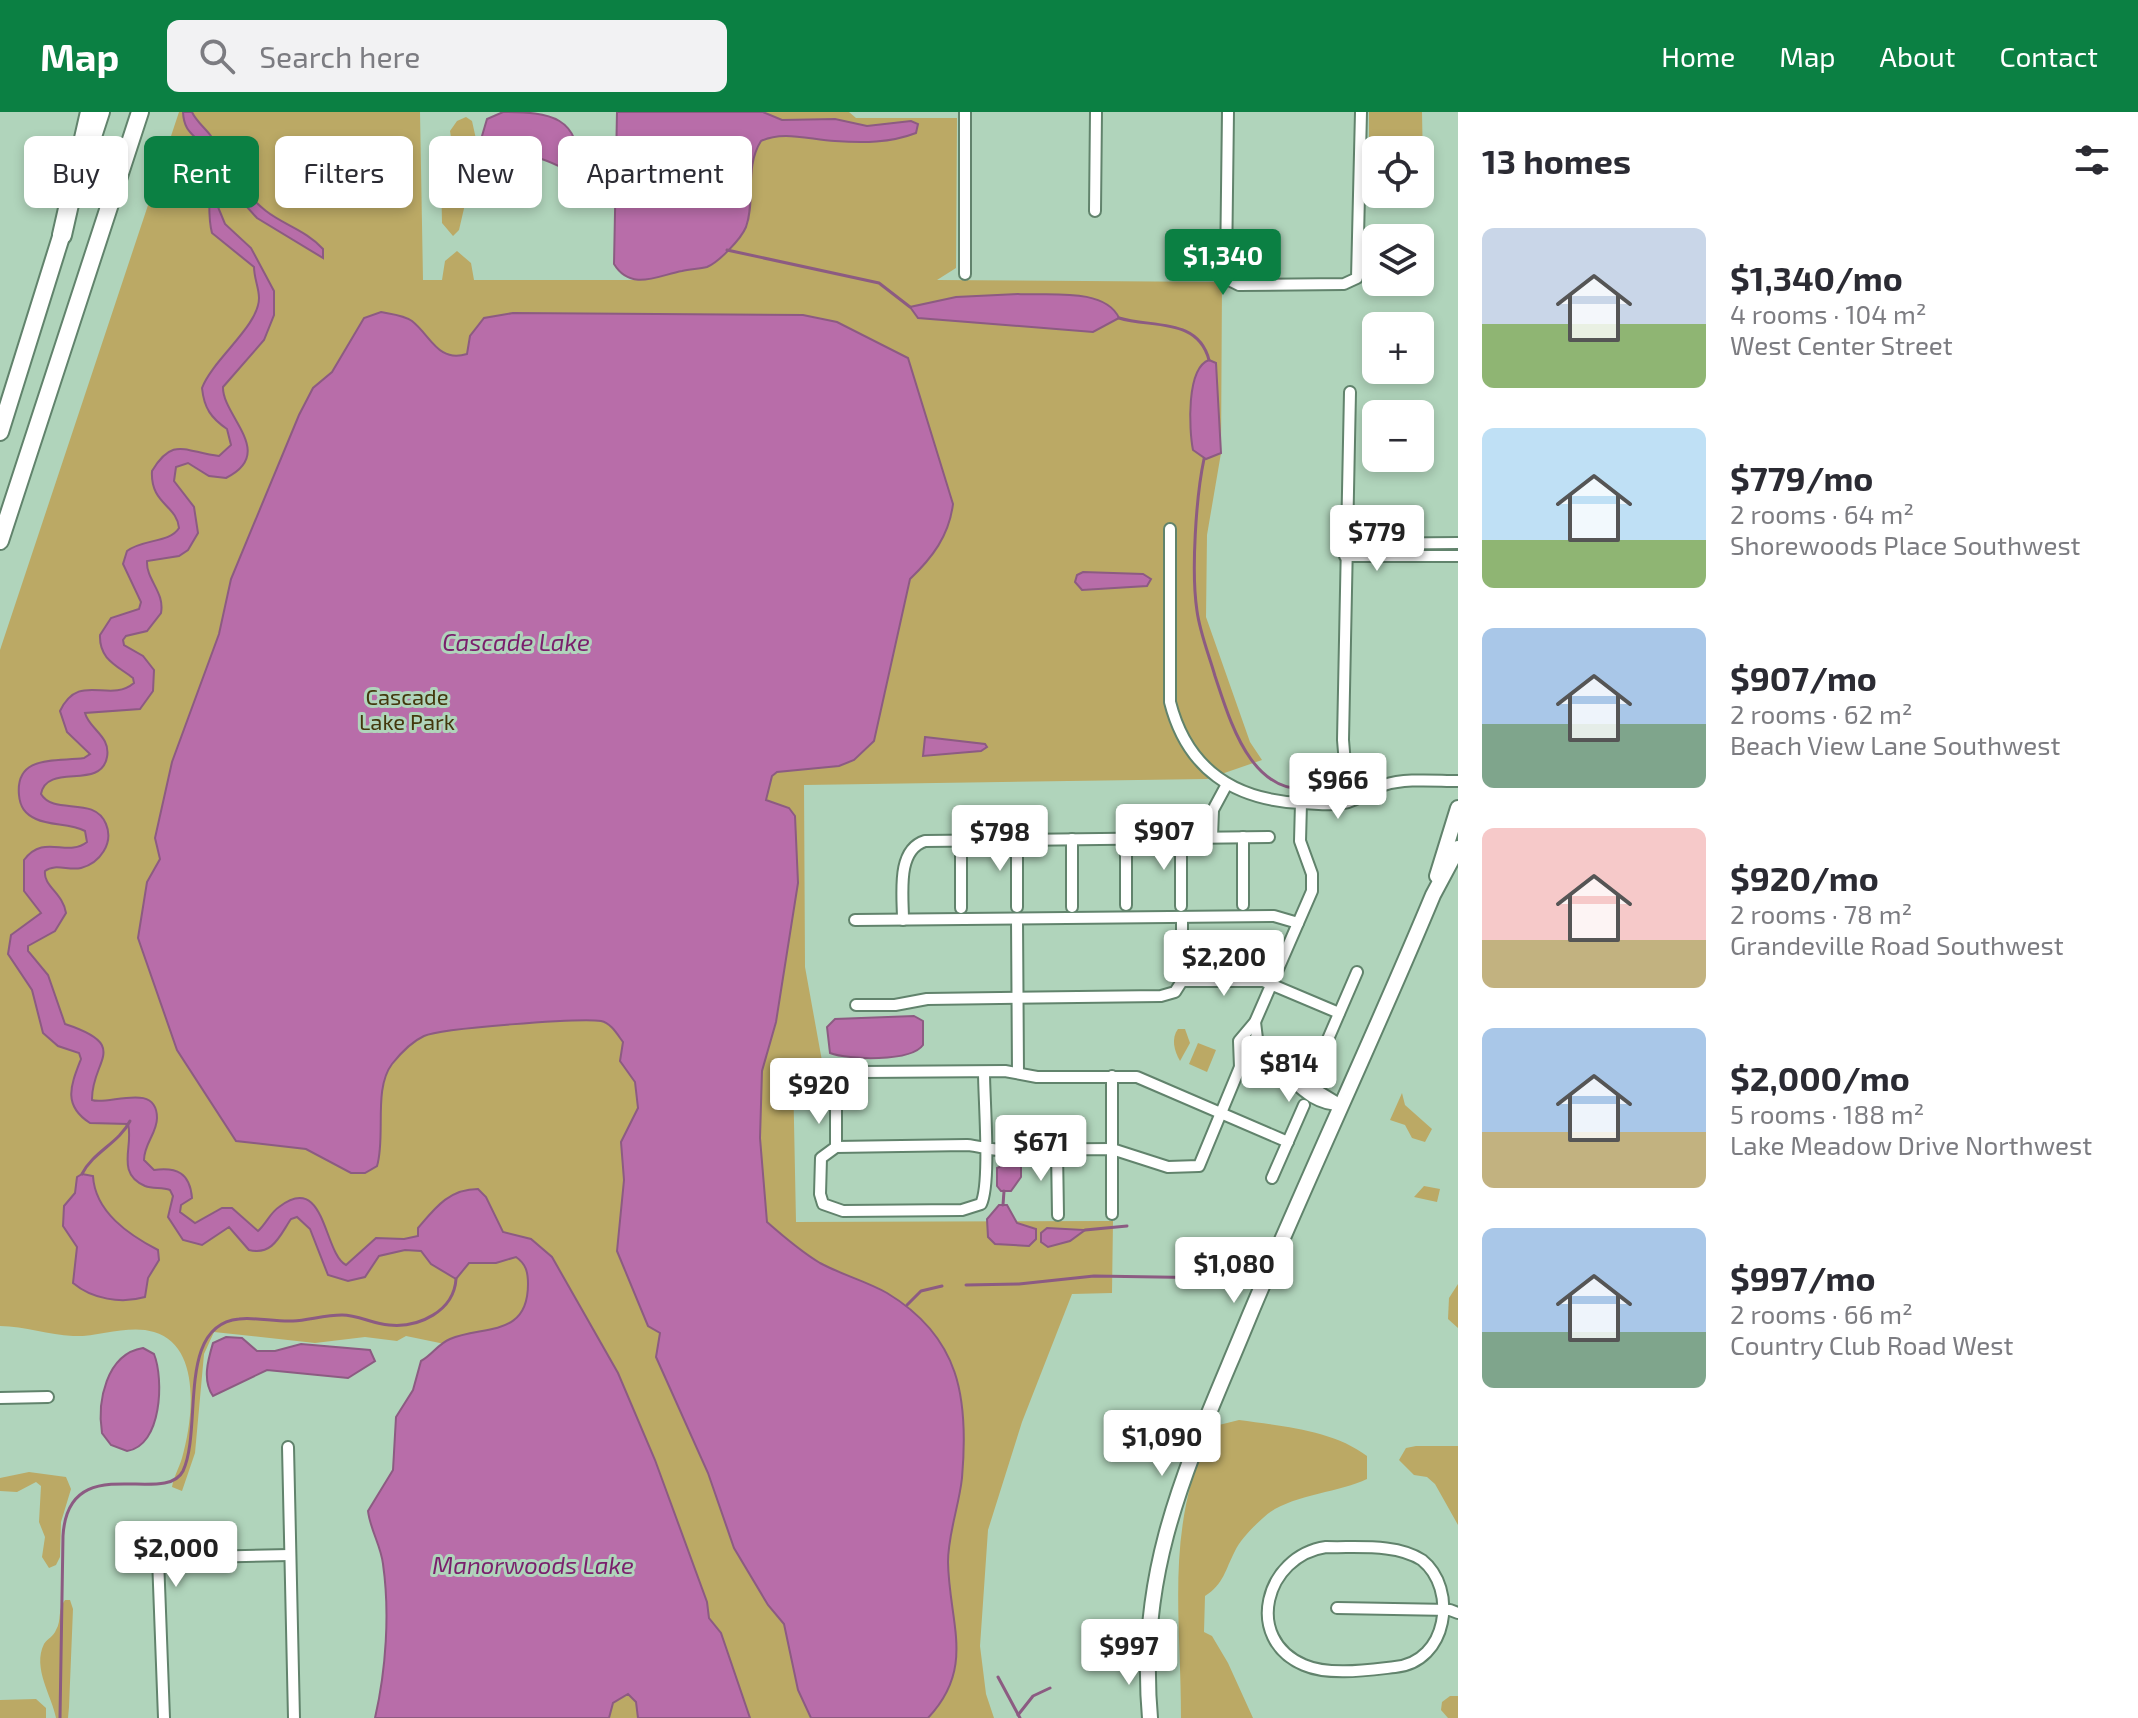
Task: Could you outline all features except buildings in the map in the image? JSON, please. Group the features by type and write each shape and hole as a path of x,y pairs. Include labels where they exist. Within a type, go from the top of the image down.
{"highway":[{"path":"62,235 90,112"},
{"path":"0,432 101,112"},
{"path":"0,541 140,112"}],"main road":[{"path":"1433,895 1458,808"},
{"path":"1150,1718 1148,1633 1160,1548 1175,1498 1341,1105 1433,895 1458,848"}],"street":[{"path":"965,112 965,274"},
{"path":"1095,211 1096,112"},
{"path":"1228,112 1227,276 1239,285 1348,283 1359,274 1361,112"},
{"path":"1350,392 1343,749 1348,774 1358,798"},
{"path":"1170,529 1169,693 1176,726 1197,759 1227,784 1261,800 1339,803 1393,783 1458,781"},
{"path":"1346,544 1458,543"},
{"path":"1345,556 1458,556"},
{"path":"1212,837 1213,810 1227,784"},
{"path":"1240,1067 1241,1042 1255,1022 1313,882 1300,841 1301,803"},
{"path":"1243,837 1243,905"},
{"path":"903,920 906,862 911,848 925,841 1269,837"},
{"path":"1126,838 1126,905"},
{"path":"856,1005 895,1005 927,999 1165,996 1178,990 1182,981 1181,838"},
{"path":"1017,839 1018,1073"},
{"path":"1072,839 1072,907"},
{"path":"961,840 961,908"},
{"path":"855,920 1017,913 1182,912 1274,916 1298,923"},
{"path":"1322,1053 1357,972"},
{"path":"1182,981 1249,980 1271,984 1339,1013"},
{"path":"984,1072 984,1148 984,1196 981,1204 973,1209 843,1211 826,1207 820,1194 821,1158 836,1147 984,1148 1057,1150 1112,1149 1168,1167 1199,1166 1240,1067 1258,1047 1255,1022"},
{"path":"1241,1042 1250,1035 1283,1057 1291,1074 1310,1097 1341,1105"},
{"path":"1241,1042 1250,1055 1269,1060 1291,1074"},
{"path":"862,1072 984,1072 1037,1077 1140,1078 1288,1142"},
{"path":"1112,1076 1112,1214"},
{"path":"1272,1178 1304,1105"},
{"path":"836,1106 836,1147"},
{"path":"1057,1150 1058,1215"},
{"path":"0,1398 48,1397"},
{"path":"288,1447 294,1718"},
{"path":"1326,1547 1392,1550 1420,1559 1441,1580 1455,1609 1436,1645 1411,1664 1324,1670 1303,1665 1285,1652 1271,1629 1268,1606 1275,1581 1290,1561 1307,1551 1326,1547"},
{"path":"164,1718 158,1558 290,1555"},
{"path":"1337,1608 1455,1609"}],"green space":[{"name":"Cascade Lake Park","path":"179,112 420,112 423,280 442,280 445,261 457,251 471,263 474,280 644,280 683,208 752,208 752,136 721,136 734,112 849,112 856,118 957,118 956,268 937,280 1222,282 1221,453 1207,535 1206,617 1250,742 1262,760 1207,779 804,785 805,967 824,1072 793,1073 796,1222 1113,1221 1112,1293 1072,1294 1022,1422 988,1530 980,1646 986,1694 994,1718 604,1718 605,1377 406,1336 397,1341 365,1337 315,1343 214,1332 204,1354 195,1453 182,1491 172,1487 186,1442 190,1386 180,1352 169,1340 145,1330 73,1336 0,1326 0,650 147,208 259,208 259,136 171,136"},
{"path":"1369,112 1422,112 1422,136 1369,136"},
{"path":"466,117 472,121 475,136 451,136 450,131 457,121"},
{"path":"442,208 464,208 459,230 453,236 442,223"},
{"path":"1178,1029 1185,1029 1190,1043 1180,1061 1174,1045"},
{"path":"1198,1043 1216,1050 1207,1072 1189,1064"},
{"path":"1402,1093 1405,1105 1432,1129 1425,1142 1412,1138 1405,1125 1390,1120"},
{"path":"1424,1186 1440,1189 1437,1202 1414,1197"},
{"path":"1458,1284 1458,1328 1448,1319 1449,1298"},
{"path":"1239,1420 1306,1430 1339,1440 1367,1456 1367,1479 1285,1504 1263,1518 1244,1538 1220,1581 1205,1596 1204,1632 1212,1636 1228,1663 1253,1718 1181,1718 1178,1574 1186,1505 1209,1432 1215,1426"},
{"path":"1458,1446 1458,1525 1435,1484 1427,1477 1414,1475 1399,1460 1406,1448"},
{"path":"29,1472 66,1477 71,1489 61,1522 60,1557 56,1565 49,1568 42,1557 45,1537 39,1522 41,1486 36,1482 17,1492 0,1491 0,1478"},
{"path":"65,1600 70,1600 73,1609 69,1707 68,1718 56,1718 40,1663 44,1644 58,1626"},
{"path":"1450,1696 1458,1696 1458,1718 1448,1718 1441,1710 1442,1702"},
{"path":"36,1699 46,1708 46,1718 0,1718 0,1700"}],"water":[{"name":"Manorwoods Lake","path":"183,112 192,112 211,136 194,136"},
{"path":"503,112 548,116 568,128 573,136 558,136 558,166 542,159 542,136 482,136 487,119"},
{"path":"617,112 763,112 782,120 835,119 867,126 911,121 918,124 916,133 866,142 788,136 770,138 761,141 752,168 752,136 617,136"},
{"name":"Manorwoods Lake","path":"259,204 317,243 323,249 323,258 257,218 248,208 259,208"},
{"name":"Manorwoods Lake","path":"209,208 218,208 225,224 251,248 274,291 274,315 264,340 223,387 230,410 243,434 247,457 240,468 226,478 209,476 188,463 176,467 174,481 194,507 198,533 188,550 179,556 147,561 162,606 161,613 147,631 126,636 123,640 124,645 143,656 154,670 153,691 140,709 85,713 106,744 107,757 103,767 95,773 53,780 45,785 41,794 55,804 93,810 100,815 108,831 107,845 94,862 81,868 45,871 47,881 66,913 55,931 28,946 28,951 48,975 65,1024 85,1032 103,1047 92,1100 141,1098 149,1100 155,1107 155,1129 144,1160 154,1170 176,1171 185,1177 192,1198 181,1205 180,1212 195,1223 222,1208 232,1208 258,1231 279,1207 294,1199 306,1199 315,1206 338,1258 346,1265 376,1238 418,1236 418,1228 444,1201 459,1192 478,1189 486,1197 503,1232 531,1239 552,1257 618,1373 655,1460 707,1602 709,1618 721,1633 750,1718 638,1718 636,1702 628,1694 613,1703 609,1718 375,1718 384,1661 386,1602 382,1557 368,1511 393,1470 396,1417 413,1390 421,1361 450,1339 501,1326 520,1313 526,1301 526,1269 516,1257 496,1263 469,1263 456,1279 431,1264 421,1251 405,1250 379,1256 365,1277 348,1281 328,1275 310,1229 297,1217 291,1219 275,1243 264,1250 249,1250 229,1227 202,1245 183,1240 168,1217 173,1196 170,1190 145,1186 131,1174 128,1166 128,1124 90,1123 75,1109 71,1094 81,1059 79,1053 58,1046 43,1033 32,990 8,954 11,935 41,913 24,891 24,860 39,848 72,848 87,842 85,831 42,821 26,812 20,799 20,782 31,766 84,758 90,754 67,732 60,711 68,699 85,690 115,691 134,683 133,678 106,656 100,635 111,618 139,609 141,602 123,564 127,551 169,536 179,528 174,514 155,491 152,471 173,450 219,456 231,445 227,429 207,407 202,388 252,320 259,294 254,267 212,233"},
{"path":"615,208 750,208 746,227 735,244 707,267 637,280 621,273 614,264"},
{"path":"1018,294 1089,297 1112,308 1119,318 1093,332 918,318 910,307 956,297"},
{"name":"Cascade Lake","path":"381,312 409,319 442,351 457,356 467,354 470,336 484,318 513,313 803,315 837,322 908,358 953,504 951,516 938,546 910,579 874,741 854,760 839,766 777,772 772,776 766,800 789,808 795,816 798,883 776,1022 762,1071 760,1138 767,1222 820,1263 887,1293 911,1310 945,1350 961,1396 964,1422 962,1478 948,1562 956,1662 952,1681 943,1699 928,1718 811,1718 798,1690 784,1624 768,1605 734,1548 708,1473 656,1357 660,1333 648,1326 617,1251 624,1180 621,1142 638,1108 635,1082 620,1061 623,1042 611,1026 588,1020 540,1022 456,1030 420,1038 399,1056 386,1074 381,1100 377,1166 365,1173 351,1173 306,1149 236,1141 177,1050 138,938 147,882 160,859 155,838 172,762 219,634 231,579 299,415 313,388 332,372 364,318"},
{"path":"1209,360 1216,363 1221,453 1206,459 1193,450 1190,415 1196,375"},
{"path":"1083,572 1143,574 1151,579 1147,586 1082,590 1075,582 1077,575"},
{"path":"925,737 985,744 987,747 981,751 923,756"},
{"path":"914,1016 923,1021 923,1045 916,1051 879,1058 830,1053 827,1027 835,1019"},
{"path":"1012,1162 1021,1165 1021,1177 1011,1191 1001,1191 997,1186 997,1168"},
{"path":"82,1174 93,1176 100,1201 115,1221 158,1250 159,1260 148,1278 145,1297 107,1299 73,1283 77,1247 63,1226 64,1206 75,1193 77,1177"},
{"path":"999,1205 1007,1205 1017,1223 1036,1229 1036,1239 1029,1246 995,1244 988,1237 987,1219"},
{"path":"1047,1228 1085,1230 1070,1241 1048,1247 1041,1242 1041,1233"},
{"path":"226,1337 242,1338 257,1351 275,1351 301,1344 370,1350 375,1361 348,1378 267,1370 213,1396 207,1377 209,1356 213,1343"},
{"path":"143,1348 154,1354 157,1365 157,1410 147,1437 139,1446 127,1451 111,1445 102,1433 103,1394 112,1369 120,1359"}],"waterway":[{"path":"727,250 879,283 910,307"},
{"path":"1119,318 1184,330 1203,346 1209,360"},
{"path":"1204,459 1195,535 1195,595 1200,627 1221,695 1248,756 1262,772 1278,783 1297,789 1320,787"},
{"path":"82,1174 130,1121"},
{"path":"1003,1205 1004,1191"},
{"path":"1085,1230 1127,1226"},
{"path":"966,1285 1019,1284 1094,1276 1221,1278"},
{"path":"60,1718 63,1536 69,1509 81,1494 98,1486 157,1484 173,1481 183,1471 189,1452 199,1358 206,1339 219,1325 239,1319 293,1321 342,1315 383,1324 412,1324 442,1308 454,1290 456,1279"},
{"path":"907,1305 921,1291 942,1286"},
{"path":"998,1677 1020,1718"},
{"path":"1018,1715 1033,1696 1050,1688"}]}
